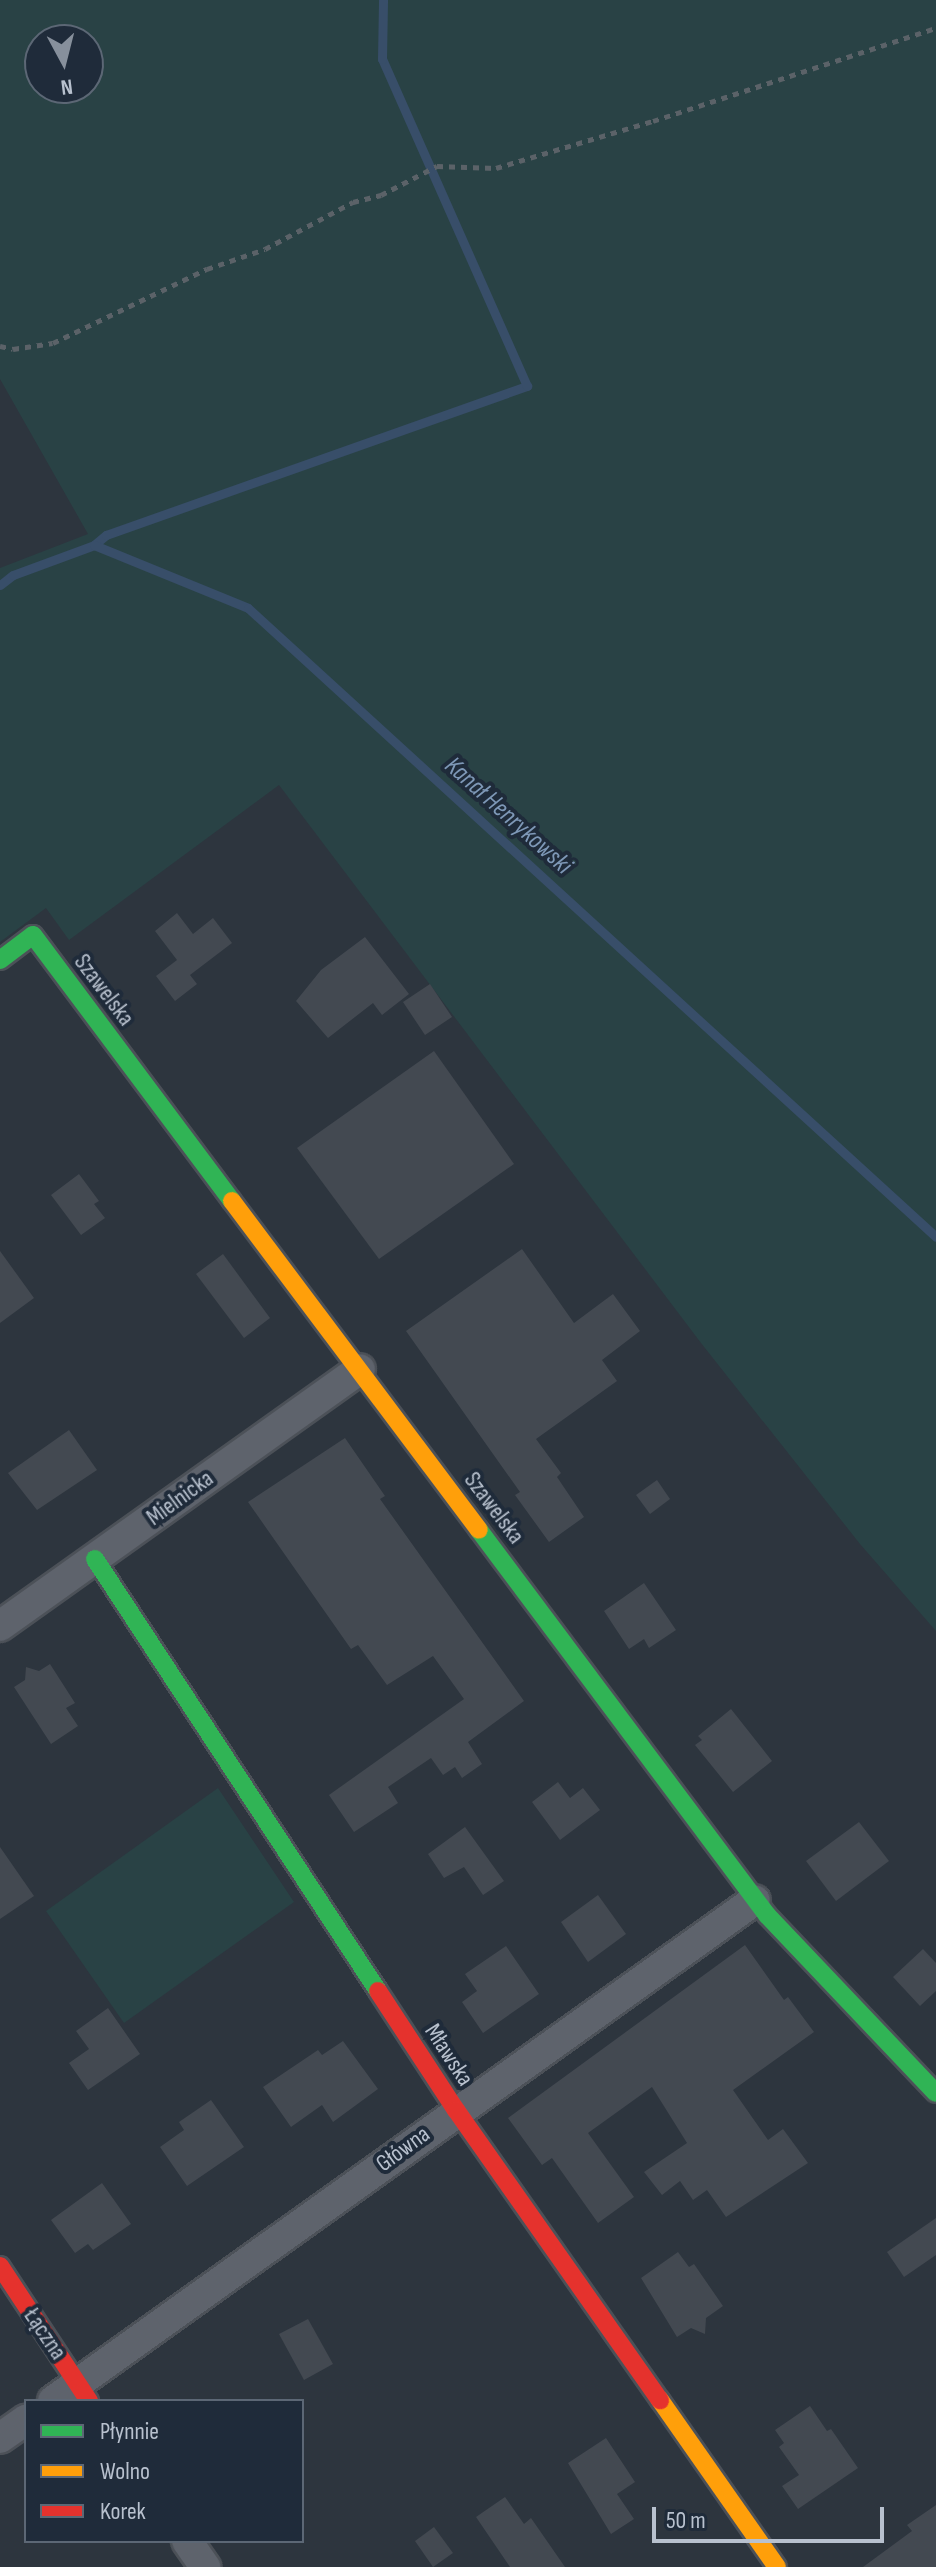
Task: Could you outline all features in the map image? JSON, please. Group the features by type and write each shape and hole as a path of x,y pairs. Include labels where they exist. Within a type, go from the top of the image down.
{"street":[{"name":"Szawelska","path":"0,960 33,935 755,1900 936,2093"},
{"name":"Mielnicka","path":"0,1626 360,1369"},
{"name":"Mławska","path":"95,1559 456,2110 777,2567"},
{"name":"Główna","path":"60,2399 84,2392 456,2110 755,1900"},
{"name":"Łączna","path":"0,2266 84,2392"},
{"path":"0,2438 24,2421"},
{"path":"188,2543 205,2567"}],"path":[{"path":"0,346 30,348 53,343 207,269 265,249 353,202 381,195 437,166 496,168 653,121 936,28"}],"green space":[{"path":"0,0 936,0 936,1631 860,1544 701,1343 279,785 69,940 46,908 0,942 0,568 88,534 0,379"},
{"path":"218,1788 294,1902 124,2023 46,1911"}],"building":[{"path":"177,913 193,934 213,918 232,943 190,975 197,984 175,1001 156,976 177,960 155,931"},
{"path":"365,937 409,994 382,1015 373,1003 328,1038 296,1001 321,970"},
{"path":"430,984 452,1017 425,1035 403,1002"},
{"path":"434,1051 514,1164 379,1259 297,1148"},
{"path":"79,1174 99,1201 94,1204 105,1218 81,1235 51,1195"},
{"path":"522,1249 574,1323 613,1294 640,1331 602,1360 617,1381 536,1439 561,1473 557,1477 584,1517 549,1542 515,1495 520,1492 406,1331"},
{"path":"0,1251 34,1298 0,1323"},
{"path":"223,1254 270,1318 244,1338 196,1274"},
{"path":"69,1430 97,1470 37,1510 8,1473"},
{"path":"345,1438 385,1496 380,1499 524,1701 468,1742 482,1764 462,1778 455,1767 443,1775 431,1758 388,1787 398,1803 354,1832 329,1795 464,1699 433,1656 387,1685 358,1645 351,1649 248,1502"},
{"path":"657,1480 670,1499 650,1514 636,1495"},
{"path":"644,1583 676,1630 649,1648 644,1639 629,1649 604,1611"},
{"path":"50,1664 75,1703 66,1708 78,1726 51,1744 14,1687 25,1680 26,1667 39,1671"},
{"path":"731,1709 772,1761 733,1792 695,1745 702,1740 698,1736"},
{"path":"558,1782 570,1798 583,1788 600,1810 560,1840 532,1802"},
{"path":"859,1822 889,1861 836,1901 806,1861"},
{"path":"465,1827 504,1881 483,1895 464,1867 444,1878 428,1854"},
{"path":"0,1847 34,1896 0,1919"},
{"path":"598,1895 626,1934 588,1962 561,1922"},
{"path":"745,1945 784,2000 788,1997 814,2032 733,2090 768,2140 783,2129 808,2163 726,2217 707,2190 693,2200 680,2181 662,2195 644,2172 687,2143 652,2087 588,2133 634,2197 598,2223 552,2158 542,2165 508,2118"},
{"path":"506,1946 539,1994 483,2033 462,2002 477,1991 465,1974"},
{"path":"923,1949 936,1963 936,1991 920,2006 893,1977"},
{"path":"108,2008 140,2054 88,2090 69,2063 89,2049 76,2031"},
{"path":"343,2041 378,2089 333,2122 322,2105 291,2127 263,2087 318,2050 322,2055"},
{"path":"211,2100 244,2147 187,2186 160,2147 184,2130 179,2122"},
{"path":"102,2183 131,2224 93,2250 88,2244 75,2253 51,2220"},
{"path":"936,2218 936,2255 904,2277 887,2252"},
{"path":"678,2252 689,2267 694,2264 723,2306 706,2318 705,2334 691,2328 677,2337 641,2278"},
{"path":"308,2319 333,2364 304,2380 279,2334"},
{"path":"810,2406 827,2431 831,2429 858,2468 798,2509 782,2486 799,2475 779,2447 784,2443 775,2430"},
{"path":"606,2438 635,2482 617,2494 634,2519 611,2534 568,2463"},
{"path":"505,2497 524,2524 531,2518 565,2567 510,2567 476,2517"},
{"path":"936,2505 936,2567 863,2567 912,2531 907,2525"},
{"path":"434,2527 453,2553 433,2567 415,2541"}],"waterway":[{"path":"94,545 106,535 527,386 382,59 383,0"},
{"name":"Kanał Henrykowski","path":"0,585 13,575 94,545 248,608 936,1237"}],"traffic: fast":[{"path":"0,960 33,935 232,1201"},
{"path":"479,1530 767,1915 936,2093"},
{"path":"95,1559 378,1991"}],"traffic: slow":[{"path":"232,1201 479,1530"},
{"path":"660,2400 777,2567"}],"traffic: jam":[{"path":"378,1991 456,2110 660,2400"},
{"path":"0,2266 88,2399"}]}
